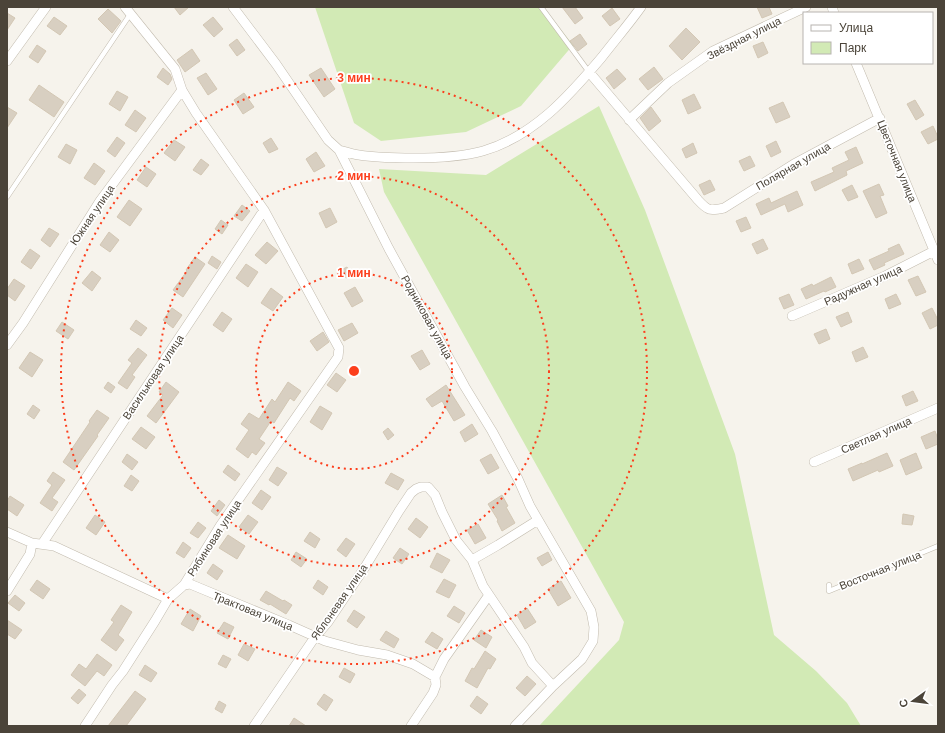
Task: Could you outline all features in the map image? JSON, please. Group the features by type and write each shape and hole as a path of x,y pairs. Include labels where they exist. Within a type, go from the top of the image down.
{"street":[{"path":"7,61 46,7"},
{"name":"Родниковая улица","path":"233,7 276,64 328,140 339,150 389,249 465,387 492,431 518,478 530,506 590,611 594,627 593,641 582,659 553,686"},
{"name":"Звёздная улица","path":"629,120 668,83 713,51 806,7"},
{"path":"339,150 360,155 385,158 445,157 482,151 502,144 526,131 545,118 566,98 589,72 638,8"},
{"path":"128,10 176,69 182,90 264,210"},
{"name":"Цветочная улица","path":"856,64 936,255"},
{"path":"589,72 629,120"},
{"name":"Южная улица","path":"7,345 100,202 182,90"},
{"name":"Полярная улица","path":"629,120 706,208 715,210 724,208 794,164 880,118"},
{"name":"Рябиновая улица","path":"85,726 127,665 168,599 184,585 220,526 338,357 338,348 264,210"},
{"name":"Васильковая улица","path":"42,544 264,210"},
{"name":"Радужная улица","path":"792,316 936,255"},
{"name":"Светлая улица","path":"814,462 938,408"},
{"name":"Яблоневая улица","path":"254,726 315,636 328,622 365,567 399,511 411,493 416,489 421,486 428,488 435,495 456,540 472,560"},
{"path":"515,726 553,686 532,663 524,648 483,586 472,560 538,520"},
{"path":"7,532 32,543 54,546 168,599"},
{"path":"7,591 30,554 32,543"},
{"name":"Трактовая улица","path":"184,585 190,584 325,641 358,650 387,655 413,664 435,678"},
{"path":"411,726 433,693 436,685 435,678 444,659 489,595"}],"lane":[{"path":"541,7 589,72"},
{"path":"7,197 128,10"},
{"name":"Восточная улица","path":"829,585 829,591 938,546"}],"green space":[{"path":"315,7 543,7 573,45 521,106 466,132 381,141 354,123"},
{"path":"599,106 645,210 735,454 774,635 816,671 847,703 861,726 539,726 619,640 624,622 384,192 379,169 486,175"}],"building":[{"path":"174,7 189,7 180,15"},
{"path":"562,7 575,7 583,18 575,24"},
{"path":"757,7 769,7 772,14 762,18"},
{"path":"612,8 620,19 610,26 602,16"},
{"path":"108,9 121,21 112,33 98,19"},
{"path":"7,13 15,18 7,30"},
{"path":"54,17 67,26 60,35 47,26"},
{"path":"213,17 223,29 214,37 203,25"},
{"path":"686,28 700,42 682,60 669,46"},
{"path":"580,34 587,44 578,51 570,41"},
{"path":"237,39 245,50 237,56 229,45"},
{"path":"763,42 768,53 758,58 753,46"},
{"path":"37,45 46,51 38,63 29,57"},
{"path":"192,49 200,61 185,72 177,60"},
{"path":"654,67 663,79 648,90 639,79"},
{"path":"163,68 170,74 172,79 168,85 157,77"},
{"path":"321,68 335,89 324,97 309,75"},
{"path":"617,69 626,79 614,89 606,78"},
{"path":"206,73 217,89 208,95 197,78"},
{"path":"39,85 64,102 54,117 29,100"},
{"path":"117,91 128,97 120,111 109,104"},
{"path":"244,93 254,107 243,114 234,100"},
{"path":"694,94 701,108 688,114 682,100"},
{"path":"915,100 924,115 916,120 907,104"},
{"path":"783,102 790,117 776,123 769,108"},
{"path":"7,107 17,113 7,128"},
{"path":"651,107 661,121 649,131 640,118"},
{"path":"135,110 146,118 136,132 125,125"},
{"path":"933,126 938,139 928,144 921,132"},
{"path":"117,137 125,143 115,157 107,151"},
{"path":"271,138 278,149 269,153 263,143"},
{"path":"174,140 185,147 175,161 164,153"},
{"path":"776,141 781,152 771,157 766,146"},
{"path":"693,143 697,153 686,158 682,149"},
{"path":"66,144 77,150 70,164 58,157"},
{"path":"856,147 863,163 846,171 847,175 815,191 811,182 834,172 832,168 849,160 845,152"},
{"path":"316,152 325,166 314,172 306,159"},
{"path":"750,156 755,166 744,171 739,161"},
{"path":"201,159 209,165 201,175 193,170"},
{"path":"94,163 105,171 95,185 84,178"},
{"path":"146,167 156,174 147,187 137,180"},
{"path":"710,180 715,190 704,195 699,185"},
{"path":"879,184 884,195 880,196 887,213 876,218 863,191"},
{"path":"852,185 858,197 848,201 842,190"},
{"path":"797,191 803,205 788,212 785,204 761,215 756,204 769,198 771,203"},
{"path":"129,200 142,209 130,226 117,217"},
{"path":"242,205 250,211 242,221 234,216"},
{"path":"330,208 337,222 326,228 319,213"},
{"path":"746,217 751,228 741,232 736,221"},
{"path":"221,220 228,225 222,234 215,229"},
{"path":"49,228 59,234 50,247 41,240"},
{"path":"109,232 119,240 110,252 100,245"},
{"path":"763,239 768,249 757,254 752,244"},
{"path":"267,242 278,251 266,264 255,255"},
{"path":"899,244 904,254 884,263 885,265 874,270 869,260 889,251 888,249"},
{"path":"30,249 40,256 31,269 21,262"},
{"path":"212,256 221,262 217,269 208,263"},
{"path":"195,257 205,264 183,297 173,290"},
{"path":"859,259 864,269 852,274 848,264"},
{"path":"246,264 258,272 248,287 236,278"},
{"path":"347,267 352,275 346,278 341,270"},
{"path":"92,271 101,278 92,291 82,283"},
{"path":"918,276 926,292 916,296 908,280"},
{"path":"831,277 836,287 806,299 801,289 812,284 813,286"},
{"path":"14,279 25,286 15,301 7,295 7,289"},
{"path":"355,287 363,301 352,307 344,293"},
{"path":"271,288 283,297 273,311 261,303"},
{"path":"789,294 794,305 784,309 779,298"},
{"path":"896,294 901,304 889,309 885,299"},
{"path":"172,308 182,315 173,328 163,320"},
{"path":"932,308 938,320 938,325 930,329 922,313"},
{"path":"222,312 232,319 223,332 213,325"},
{"path":"848,312 852,322 841,327 836,317"},
{"path":"136,320 147,328 141,336 130,329"},
{"path":"62,322 74,330 68,339 56,331"},
{"path":"352,323 358,333 344,341 338,330"},
{"path":"826,329 830,339 819,344 814,334"},
{"path":"323,332 329,342 317,351 310,341"},
{"path":"863,347 868,357 856,362 852,352"},
{"path":"138,348 147,355 132,375 135,377 127,389 118,383 132,363 128,360"},
{"path":"422,350 430,364 420,370 411,356"},
{"path":"30,352 43,360 32,377 19,368"},
{"path":"336,373 346,380 337,392 327,385"},
{"path":"108,382 115,387 111,393 104,388"},
{"path":"166,382 179,392 156,423 147,416 163,395 159,392"},
{"path":"288,382 301,391 294,401 290,398 274,423 271,421 259,439 265,443 256,455 252,452 248,458 236,449 249,430 241,424 249,413 259,419 272,399 275,402"},
{"path":"446,385 465,415 454,421 442,401 432,407 426,399"},
{"path":"913,391 918,401 906,406 902,396"},
{"path":"33,405 40,410 34,419 27,414"},
{"path":"320,406 332,413 322,430 310,422"},
{"path":"97,410 109,418 74,470 63,462"},
{"path":"472,424 478,434 465,442 460,432"},
{"path":"141,427 155,437 146,449 132,439"},
{"path":"388,428 394,435 388,440 383,432"},
{"path":"935,431 938,444 926,449 921,437"},
{"path":"887,453 893,466 879,472 878,470 853,481 848,469"},
{"path":"916,453 922,468 906,475 900,460"},
{"path":"127,454 138,462 132,470 122,462"},
{"path":"491,454 499,468 488,474 480,460"},
{"path":"228,465 240,474 235,481 223,472"},
{"path":"277,467 287,473 278,486 269,480"},
{"path":"53,472 65,480 52,498 58,502 52,511 40,503 52,485 47,481"},
{"path":"391,473 404,480 398,490 385,483"},
{"path":"131,475 139,481 132,491 124,486"},
{"path":"261,490 271,497 262,510 252,503"},
{"path":"502,495 508,506 506,507 515,523 502,531 497,521 498,520 488,504"},
{"path":"10,496 24,505 17,516 7,509 7,501"},
{"path":"219,500 225,505 217,516 211,511"},
{"path":"903,514 914,516 912,525 902,524"},
{"path":"95,515 105,522 96,535 86,528"},
{"path":"248,515 258,522 249,534 239,527"},
{"path":"416,518 428,527 420,538 408,529"},
{"path":"198,522 206,528 198,538 190,533"},
{"path":"478,524 486,538 475,544 467,530"},
{"path":"310,532 320,539 315,548 304,541"},
{"path":"228,535 245,546 237,559 219,548"},
{"path":"346,538 355,544 346,557 337,550"},
{"path":"183,542 191,548 184,558 176,553"},
{"path":"400,548 409,554 402,564 393,558"},
{"path":"296,552 307,559 301,567 291,560"},
{"path":"548,552 552,560 542,566 537,558"},
{"path":"437,553 450,560 442,573 430,567"},
{"path":"213,564 223,571 217,580 207,573"},
{"path":"444,579 456,585 449,598 436,592"},
{"path":"37,580 50,589 43,599 30,590"},
{"path":"318,580 328,587 323,595 313,588"},
{"path":"561,581 571,598 558,606 548,589"},
{"path":"266,591 292,605 286,614 270,604 269,605 260,600"},
{"path":"15,595 25,603 19,611 8,603"},
{"path":"121,605 132,612 118,635 124,640 116,651 101,640 114,622 111,620"},
{"path":"454,606 465,613 459,623 447,616"},
{"path":"527,608 536,622 525,629 517,615"},
{"path":"190,609 201,616 193,631 181,624"},
{"path":"354,610 365,617 357,628 347,621"},
{"path":"7,620 22,630 15,639 7,634"},
{"path":"224,622 234,627 228,639 217,633"},
{"path":"481,630 492,637 486,648 474,640"},
{"path":"386,631 399,639 394,648 380,640"},
{"path":"432,632 443,639 437,649 425,642"},
{"path":"244,644 255,649 248,661 238,655"},
{"path":"485,651 496,659 490,669 488,668 477,688 465,681 472,668 474,669"},
{"path":"97,654 112,665 104,676 97,671 85,686 71,675 79,664 86,669"},
{"path":"223,655 231,659 226,668 218,664"},
{"path":"145,665 157,673 151,682 139,675"},
{"path":"344,668 355,674 350,683 339,677"},
{"path":"527,676 536,684 525,696 516,688"},
{"path":"79,689 86,695 78,704 71,698"},
{"path":"135,691 146,699 126,726 108,726"},
{"path":"324,694 333,700 326,711 317,704"},
{"path":"477,696 488,704 481,714 470,706"},
{"path":"219,701 226,705 222,713 215,709"},
{"path":"294,718 306,726 289,726"}]}
